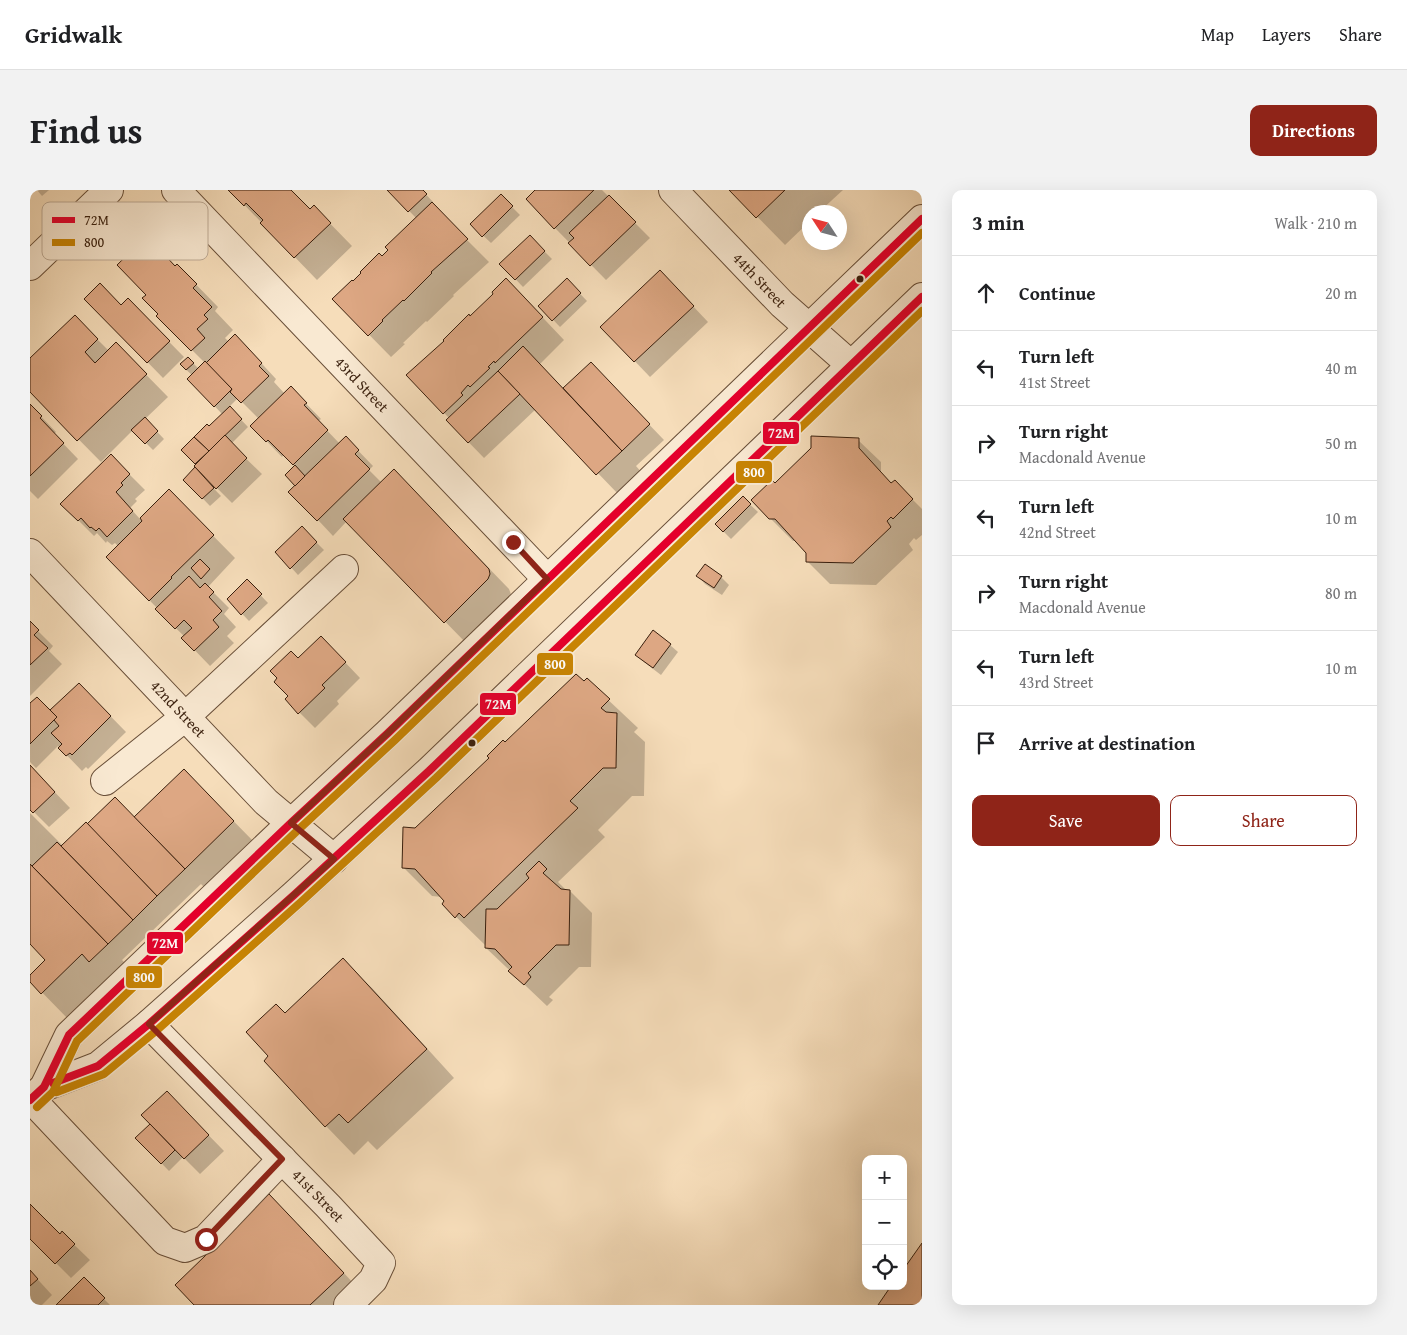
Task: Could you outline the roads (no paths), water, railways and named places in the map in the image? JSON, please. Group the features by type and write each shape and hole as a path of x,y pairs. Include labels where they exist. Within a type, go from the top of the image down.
{"street":[{"path":"97,202 109,190"},
{"name":"43rd Street","path":"176,190 187,202"},
{"name":"44th Street","path":"673,190 782,304 851,365"},
{"path":"34,1089 69,1035 388,733 922,218"},
{"name":"43rd Street","path":"208,224 547,579"},
{"path":"30,266 42,254"},
{"path":"34,1089 98,1066 149,1024 334,859 429,771 922,298"},
{"name":"42nd Street","path":"30,553 266,802 334,859"},
{"path":"104,781 185,717 344,569"},
{"name":"41st Street","path":"149,1024 328,1206 381,1263 373,1280 348,1305"},
{"path":"34,1089 166,1241 185,1248 206,1239 282,1159"}]}
